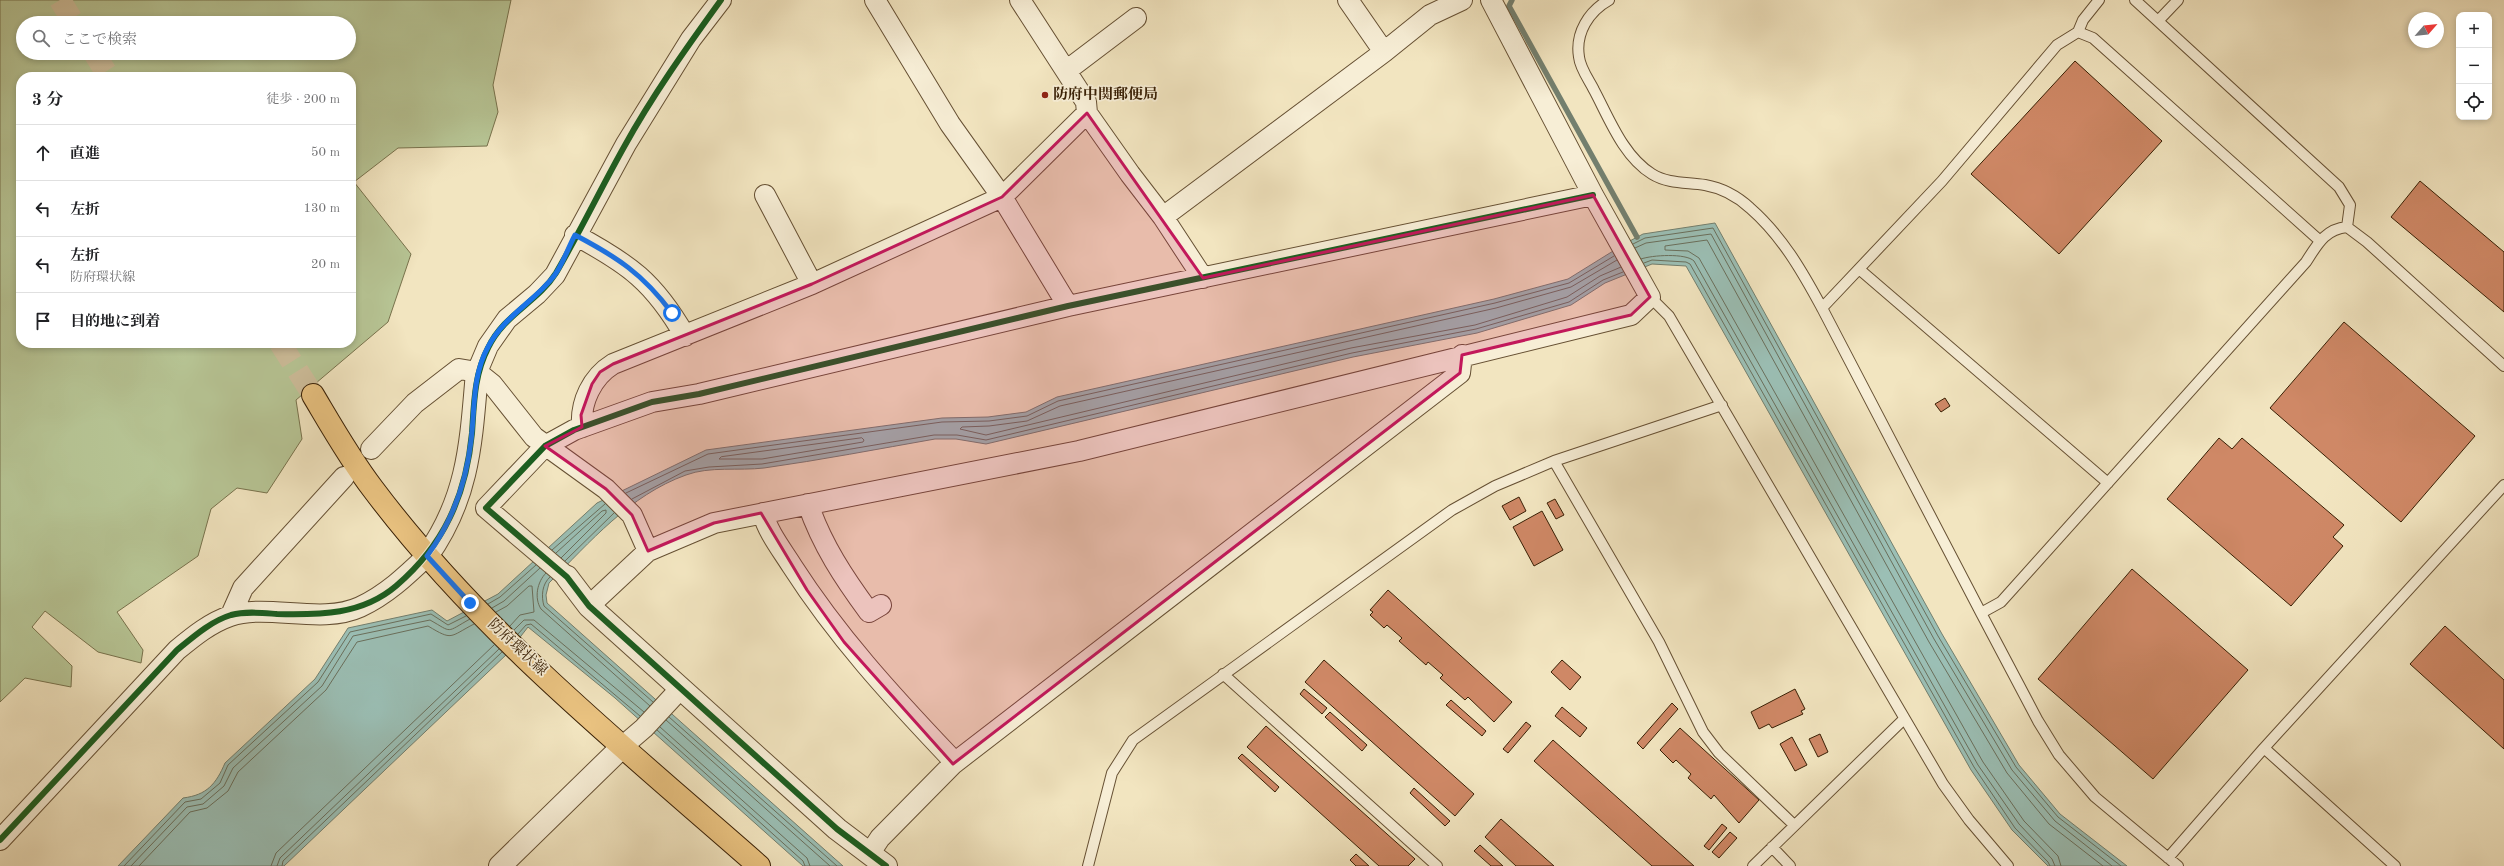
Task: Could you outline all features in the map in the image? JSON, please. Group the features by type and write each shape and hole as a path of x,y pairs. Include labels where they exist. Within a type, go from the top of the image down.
{"main road":[{"name":"防府環状線","path":"313,394 342,444 372,488 427,556 470,603 520,652 623,746 759,866"}],"street":[{"path":"0,840 177,650 202,629 231,615 258,613 334,613 359,608 394,587 427,556 444,533 453,513 466,472 477,372 488,346 507,319 537,294 555,275 575,235 626,144 691,39 720,0"},
{"path":"875,0 950,124 1002,197 1068,306"},
{"path":"1020,0 1086,102 1087,113 1130,174 1163,217 1203,278"},
{"path":"1348,0 1384,52"},
{"path":"1163,217 1384,52 1430,15 1462,0"},
{"path":"589,606 648,552 714,523 1080,451 1462,355 1631,315 1650,297 1593,195 1491,0"},
{"path":"1066,71 1136,18"},
{"path":"582,427 581,415 592,384 600,372 613,364 812,284 1002,197 1087,113"},
{"path":"765,195 812,284"},
{"path":"1462,355 1460,373 953,764 880,838 878,859 837,830 678,691 589,606 567,577 486,508 545,446 582,427 652,402 699,394 1068,306 1593,195"},
{"path":"575,235 616,257 634,270 661,299 685,336"},
{"path":"371,449 414,404 459,369 477,372 492,384 534,437 606,489 632,515 648,552"},
{"path":"231,615 243,588 344,477"},
{"path":"808,504 818,532 838,569 864,606 869,612 880,605"},
{"path":"763,513 782,551 844,642 873,676 948,755 953,764"},
{"path":"500,866 623,746 644,728 678,691"}],"lane":[{"path":"1610,0 1593,10 1582,29 1579,40 1579,58 1622,142 1652,174 1668,181 1707,185 1732,194 1750,208 1779,237 1797,262 1822,308 2038,721 2059,755 2095,797 2178,866"},
{"path":"1822,308 1942,181 2057,45 2078,32 2082,20 2099,0"},
{"path":"2135,0 2339,187 2350,205 2347,227"},
{"path":"2158,21 2178,0"},
{"path":"2078,32 2094,38 2319,240"},
{"path":"1981,613 2001,602 2306,262 2319,240 2336,228 2347,227 2367,242 2504,366"},
{"path":"1859,269 2108,483"},
{"path":"1650,297 1669,316 1943,784 1969,820 2008,866"},
{"path":"1088,866 1112,773 1134,740 1223,674 1452,510 1495,486 1554,461 1722,405"},
{"path":"1554,461 1659,642 1703,732 1719,753 1794,825"},
{"path":"2168,858 2264,748 2504,485"},
{"path":"1223,674 1437,866"},
{"path":"1753,866 1904,719"},
{"path":"2264,748 2395,866"},
{"path":"1772,847 1790,866"}],"highlighted area":[{"path":"1087,113 1203,278 1593,195 1650,297 1631,315 1462,355 1460,373 953,764 844,642 807,590 761,513 714,523 648,551 632,515 606,489 545,446 582,427 581,415 592,384 600,372 613,364 812,284 1002,197"}],"green space":[{"path":"0,0 511,0 493,85 498,112 487,146 398,148 356,180 356,72 16,72 16,348 356,348 356,185 411,254 388,322 296,400 302,439 267,493 237,488 211,509 198,556 117,612 143,650 141,663 98,652 45,611 32,627 72,666 71,687 25,678 0,702"}],"water":[{"path":"1715,223 1942,634 2019,765 2060,814 2127,866 2048,866 2012,830 1971,770 1686,266 1652,264 1605,283 1571,305 1477,333 1353,357 986,444 956,439 935,439 764,468 695,472 666,484 629,507 596,536 549,583 546,595 547,603 843,866 803,866 615,698 528,627 507,654 284,866 118,866 183,798 198,794 210,787 218,777 225,763 315,679 348,628 432,610 447,621 498,594 597,503 706,450 942,418 988,417 1026,412 1057,397 1494,299 1568,279 1643,234"}],"building":[{"path":"2075,61 2162,141 2059,254 1971,174"},
{"path":"2420,181 2504,252 2504,312 2391,217"},
{"path":"2344,322 2475,436 2401,522 2270,408"},
{"path":"1945,398 1950,406 1941,412 1935,404"},
{"path":"2219,438 2232,449 2242,438 2344,525 2333,537 2343,546 2291,606 2167,499"},
{"path":"1519,497 1526,511 1510,520 1502,506"},
{"path":"1555,499 1564,515 1556,519 1547,503"},
{"path":"1542,511 1563,550 1534,566 1513,527"},
{"path":"2132,569 2248,670 2153,779 2038,679"},
{"path":"1388,590 1512,702 1494,722 1468,697 1465,700 1440,678 1443,675 1428,662 1426,665 1399,641 1402,638 1387,625 1384,628 1370,615 1373,612 1370,610"},
{"path":"2445,626 2504,680 2504,749 2410,664"},
{"path":"1324,660 1474,794 1455,816 1305,682"},
{"path":"1562,660 1581,677 1570,690 1551,672"},
{"path":"1304,689 1327,708 1322,714 1300,694"},
{"path":"1795,689 1805,709 1801,711 1803,714 1772,728 1769,724 1759,729 1751,712"},
{"path":"1451,700 1486,731 1482,736 1446,705"},
{"path":"1672,703 1678,709 1643,749 1637,743"},
{"path":"1562,707 1587,728 1580,737 1555,716"},
{"path":"1330,712 1367,745 1362,751 1325,717"},
{"path":"1526,722 1531,726 1508,753 1503,749"},
{"path":"1266,726 1415,859 1408,866 1379,866 1247,747"},
{"path":"1680,728 1759,800 1739,823 1714,795 1711,799 1688,778 1691,774 1676,760 1673,763 1660,750"},
{"path":"1820,734 1828,752 1818,757 1809,739"},
{"path":"1792,737 1807,765 1795,771 1780,744"},
{"path":"1553,740 1694,866 1652,866 1534,761"},
{"path":"1242,754 1279,787 1275,792 1238,758"},
{"path":"1414,788 1450,821 1445,826 1410,793"},
{"path":"1501,819 1554,866 1516,866 1485,837"},
{"path":"1722,824 1727,828 1709,850 1704,846"},
{"path":"1730,832 1737,838 1719,858 1712,852"},
{"path":"1480,845 1503,866 1491,866 1474,851"},
{"path":"1356,854 1369,866 1356,866 1350,860"}],"waterway":[{"path":"1512,0 1509,6 1637,237"}],"tunnel":[{"path":"60,0 70,16"},
{"path":"98,60 106,72"},
{"path":"283,348 313,395"}],"cycle path":[{"path":"0,840 177,650 209,625 231,615 243,613 309,614 355,608 383,596 413,570 427,554 440,536 450,518 464,478 469,456 477,379 483,358 488,348 503,326 540,292 556,273 646,109 721,0"},
{"path":"886,866 837,829 589,606 567,577 486,508 545,446 574,430 652,402 699,394 1068,306 1593,195"}],"place":[{"name":"防府中関郵便局","path":"1045,95"}],"route":[{"path":"470,603 427,556 444,533 453,513 466,472 471,442 477,372 488,346 507,319 537,294 555,275 575,235 616,257 634,270 672,313"}]}
